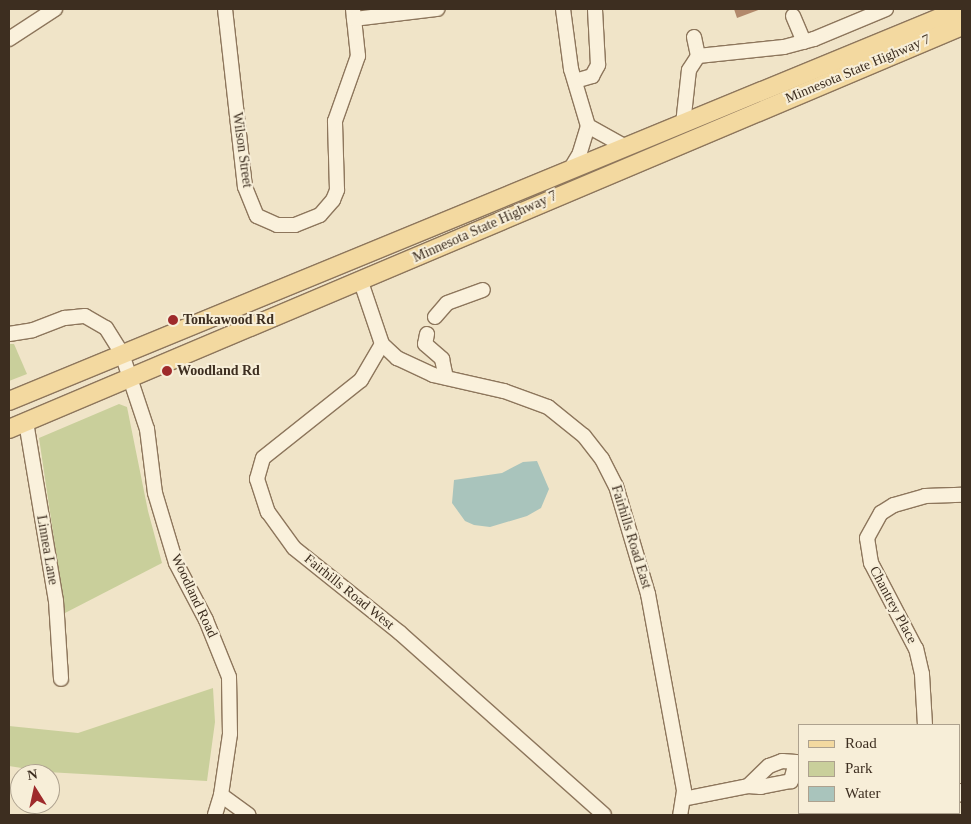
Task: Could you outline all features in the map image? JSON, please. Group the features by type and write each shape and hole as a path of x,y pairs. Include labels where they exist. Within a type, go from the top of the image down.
{"main road":[{"name":"Minnesota State Highway 7","path":"9,401 961,9"},
{"name":"Minnesota State Highway 7","path":"9,429 361,282 644,158 962,26"}],"street":[{"path":"9,39 54,9"},
{"name":"Wilson Street","path":"225,9 246,187 257,216 277,225 295,225 320,215 333,200 338,172 335,121 358,56 353,14"},
{"path":"353,14 437,9"},
{"path":"563,9 575,81 588,126 580,154 569,170"},
{"path":"575,81 592,76 598,65 595,9"},
{"path":"698,56 784,47 804,42 878,10"},
{"path":"793,16 804,42"},
{"path":"683,124 689,70 698,56 694,37"},
{"path":"588,126 626,147"},
{"path":"361,282 382,344"},
{"path":"435,316 447,303 483,290"},
{"name":"Woodland Road","path":"9,334 33,330 65,318 85,316 106,328 122,354 132,378 147,429 155,494 176,563 206,620 229,677 230,734 221,795 215,815"},
{"path":"427,334 425,344 442,359 446,378"},
{"name":"Fairhills Road East","path":"382,344 415,368 446,378 526,398 548,408 584,436 602,460 616,486 648,594 683,799 680,815"},
{"name":"Fairhills Road West","path":"382,344 361,380 263,458 257,479 268,512 294,548 400,633 604,815"},
{"name":"Linnea Lane","path":"26,422 56,601 61,679"},
{"name":"Chantrey Place","path":"926,724 922,674 916,649 870,563 867,538 881,512 894,505 925,496 962,495"},
{"path":"683,799 748,786"},
{"path":"221,795 249,815"}],"green space":[{"path":"9,344 14,344 27,374 9,381"},
{"path":"119,404 127,407 148,511 162,563 65,613 39,438"},
{"path":"213,688 215,722 207,781 60,773 60,764 10,764 9,766 9,726 78,733"}],"water":[{"path":"537,461 549,489 541,508 527,516 490,527 474,525 465,521 452,503 454,480 502,473 523,462"}],"place":[{"name":"Tonkawood Rd","path":"173,320"},
{"name":"Woodland Rd","path":"167,371"}]}
